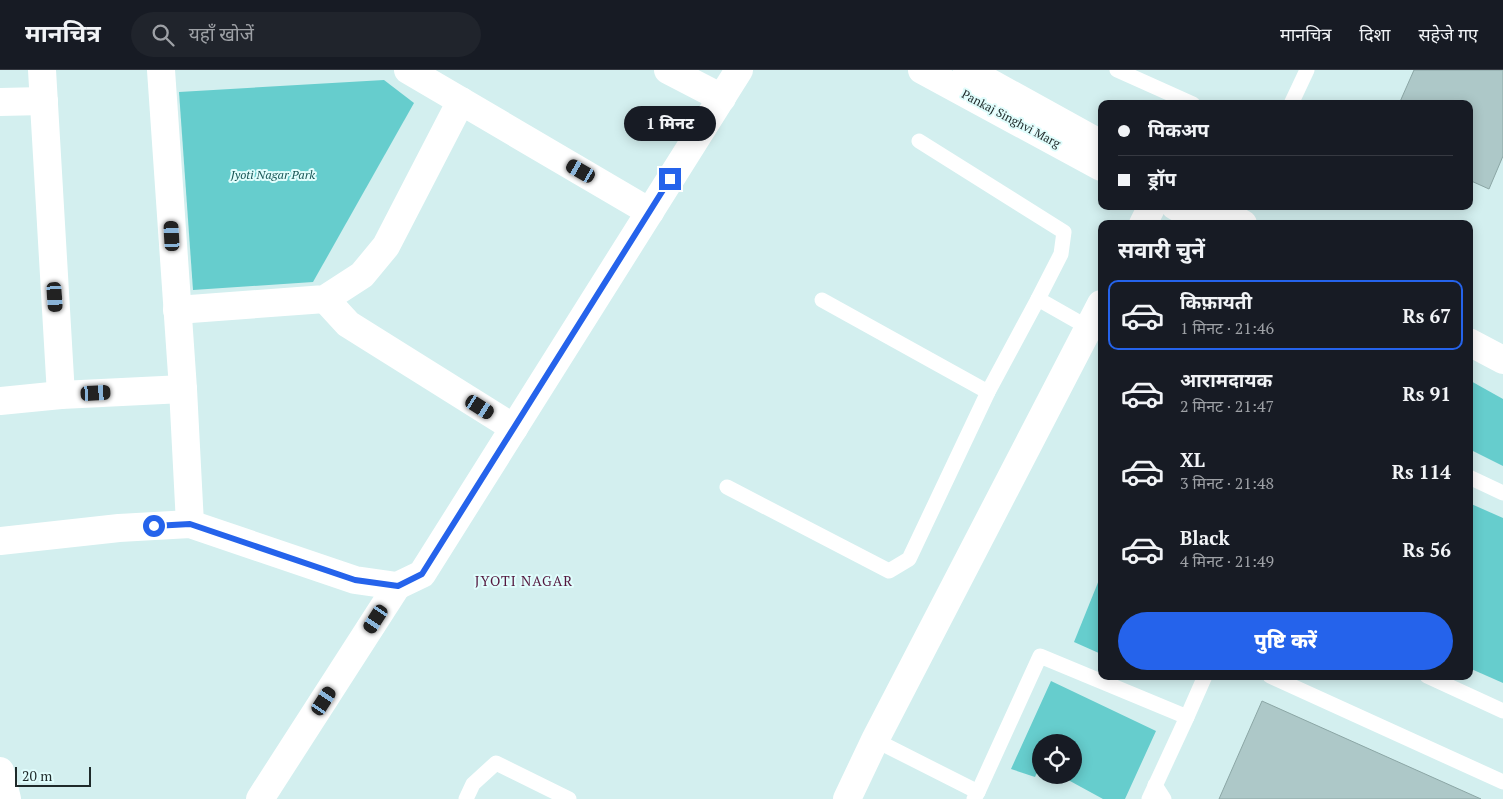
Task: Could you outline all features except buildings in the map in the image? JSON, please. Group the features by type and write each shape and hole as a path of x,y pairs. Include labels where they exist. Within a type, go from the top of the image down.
{"street":[{"path":"42,70 61,395"},
{"path":"161,70 183,389 190,524"},
{"path":"408,70 650,212"},
{"path":"668,70 722,98"},
{"path":"260,799 398,586 422,574 739,70"},
{"name":"Pankaj Singhvi Marg","path":"922,70 959,76 1098,143"},
{"name":"Pankaj Singhvi Marg","path":"959,76 1098,165"},
{"path":"0,102 44,101"},
{"path":"177,310 325,299 362,275 386,246 461,101"},
{"path":"1182,210 1201,220"},
{"path":"1218,210 1236,220"},
{"path":"325,299 348,324 514,428"},
{"path":"847,799 875,740 1095,316"},
{"path":"1473,344 1503,360"},
{"path":"1473,364 1503,380"},
{"path":"0,401 61,395 183,389"},
{"path":"0,540 119,528 190,524 355,580 398,586"},
{"path":"0,771 7,799"}],"lane":[{"path":"1117,70 1183,100"},
{"path":"1293,100 1307,70"},
{"path":"727,486 889,571 909,559 988,392 1061,254 1064,232 919,141"},
{"path":"1038,299 1095,316"},
{"path":"822,300 988,392"},
{"path":"1473,480 1503,493"},
{"path":"875,740 976,796 1040,656 1187,717"},
{"path":"1164,799 1152,792 1203,680"},
{"path":"1279,680 1503,782"},
{"path":"1436,680 1503,711"},
{"path":"466,799 473,784 496,763 569,799"}],"green space":[{"name":"Jyoti Nagar Park","path":"384,80 414,103 313,282 193,290 179,92"},
{"path":"1473,382 1503,399 1503,466 1473,451"},
{"path":"1473,505 1503,518 1503,683 1473,670"},
{"path":"1098,582 1098,653 1074,642"},
{"path":"1051,681 1156,731 1125,799 1103,799 1076,784 1082,784 1082,734 1032,734 1032,776 1011,769"}],"district":[{"name":"JYOTI NAGAR","path":"524,581"}],"route":[{"path":"154,526 190,524 355,580 398,586 422,574 670,179"}]}
